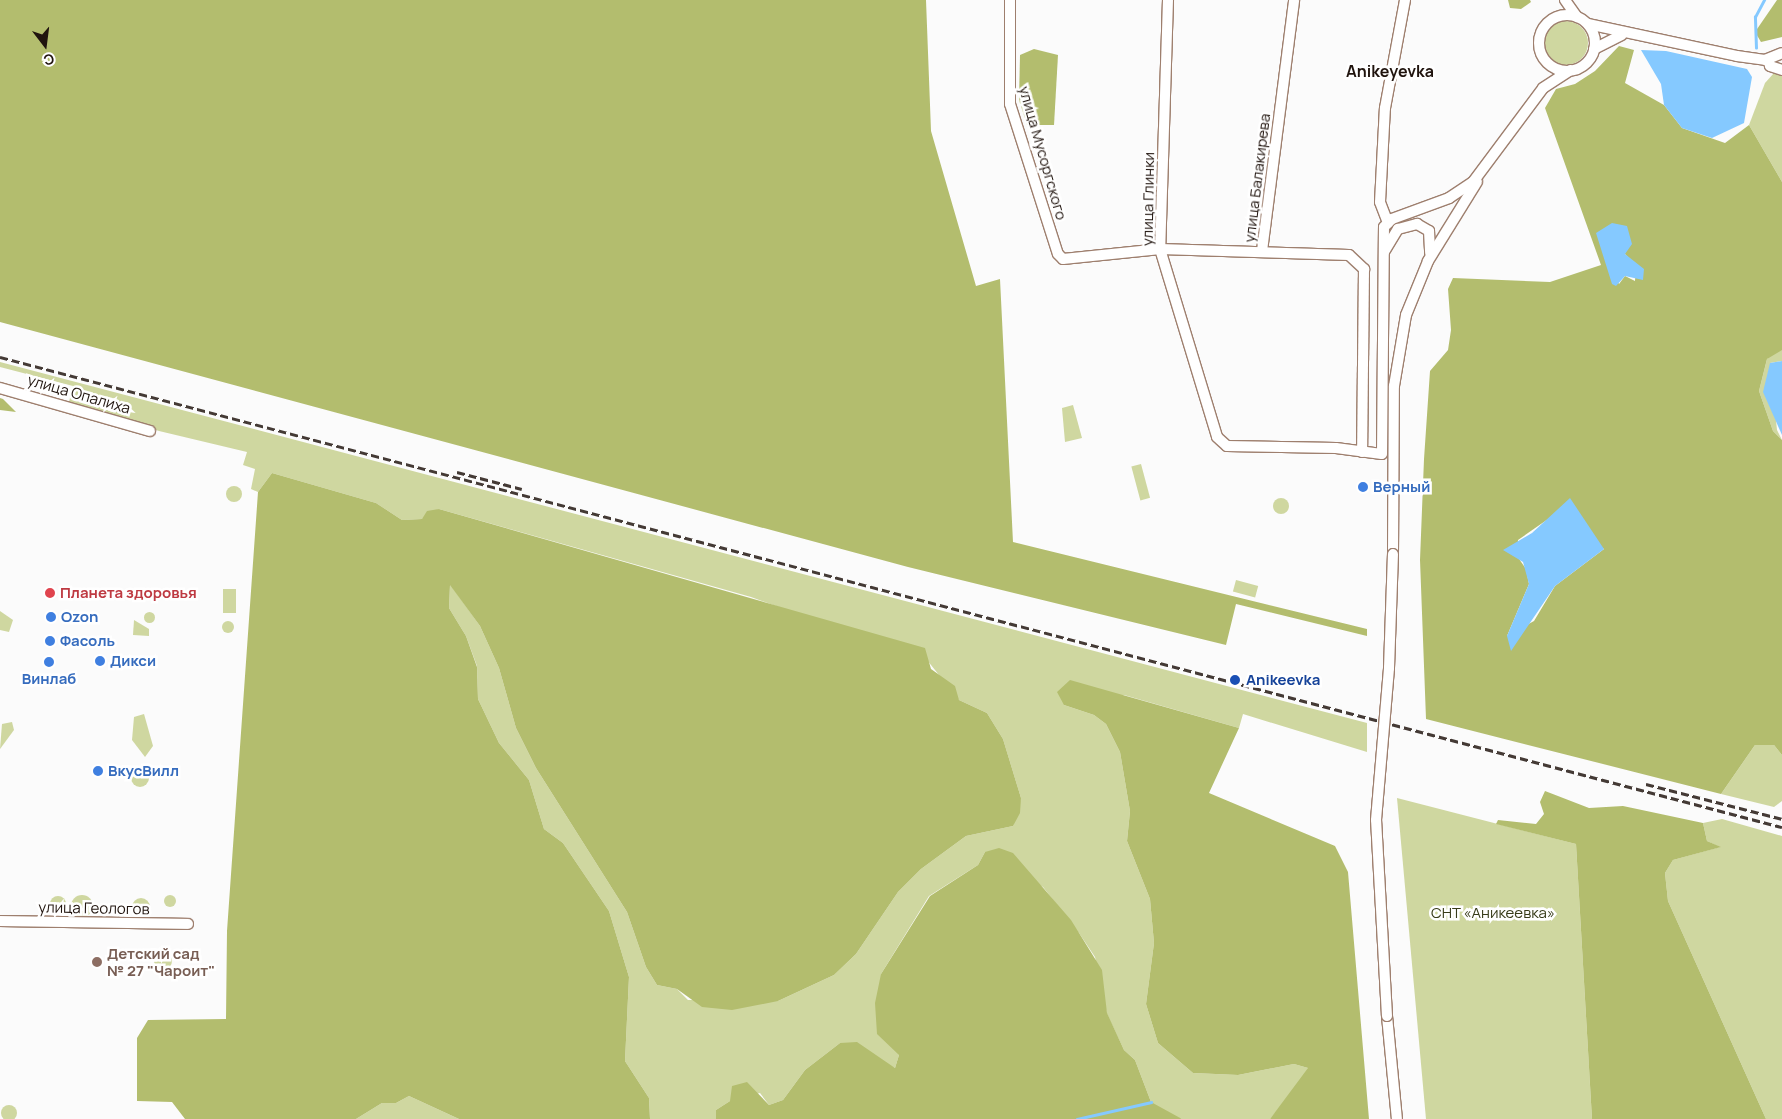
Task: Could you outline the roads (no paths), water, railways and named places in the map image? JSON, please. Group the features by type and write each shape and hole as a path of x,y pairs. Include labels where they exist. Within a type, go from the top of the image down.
{"street":[{"name":"улица Мусоргского","path":"1010,0 1010,104 1058,254 1062,259 1160,249"},
{"name":"улица Глинки","path":"1168,0 1160,249 1217,437 1227,446 1362,452"},
{"name":"улица Балакирева","path":"1294,0 1262,251 1349,255 1364,269 1362,452"},
{"path":"1388,223 1380,202 1385,108 1405,0"},
{"path":"1543,88 1542,56 1539,38 1555,17 1564,0 1578,17 1588,24 1623,35 1768,60 1782,53"},
{"path":"1555,17 1578,17"},
{"path":"1588,24 1594,49"},
{"path":"1397,1119 1387,1016 1376,820 1390,668 1399,347 1406,315 1428,262 1492,160 1543,88 1586,63 1594,49 1623,35"},
{"path":"1542,56 1554,68 1572,70"},
{"path":"1768,60 1770,66 1782,70"},
{"path":"1362,452 1382,454 1382,233 1388,223 1460,192 1492,160"},
{"path":"1381,266 1391,235 1410,224 1422,225 1429,232 1428,262"},
{"path":"1160,249 1262,251"},
{"name":"улица Опалиха","path":"0,388 150,431"},
{"name":"улица Геологов","path":"0,921 188,924"}],"water":[{"path":"1641,50 1666,51 1747,69 1752,77 1744,123 1712,138 1682,128 1664,105 1661,84"},
{"path":"1612,223 1627,226 1632,244 1625,254 1644,269 1643,280 1625,276 1616,286 1612,284 1596,233"},
{"path":"1782,361 1782,435 1763,392 1770,363"},
{"path":"1570,498 1604,549 1555,586 1511,651 1507,636 1529,584 1523,562 1503,550 1532,533"}],"waterway":[{"path":"1756,48 1755,17 1764,0"},
{"path":"1077,1119 1151,1102"}],"railway":[{"path":"0,357 1782,827"},
{"path":"457,472 522,489"},
{"path":"1646,784 1782,819"}],"place":[{"name":"Верный","path":"1363,487"},
{"name":"Планета здоровья","path":"50,593"},
{"name":"Ozon","path":"51,617"},
{"name":"Фасоль","path":"50,641"},
{"name":"Дикси","path":"100,661"},
{"name":"Винлаб","path":"49,662"},
{"name":"Anikeevka","path":"1235,680"},
{"name":"ВкусВилл","path":"98,771"},
{"name":"Детский сад № 27 \"Чароит\"","path":"97,962"}],"district":[{"name":"Anikeyevka","path":"1390,71"}],"park label":[{"name":"СНТ «Аникеевка»","path":"1493,913"}]}
